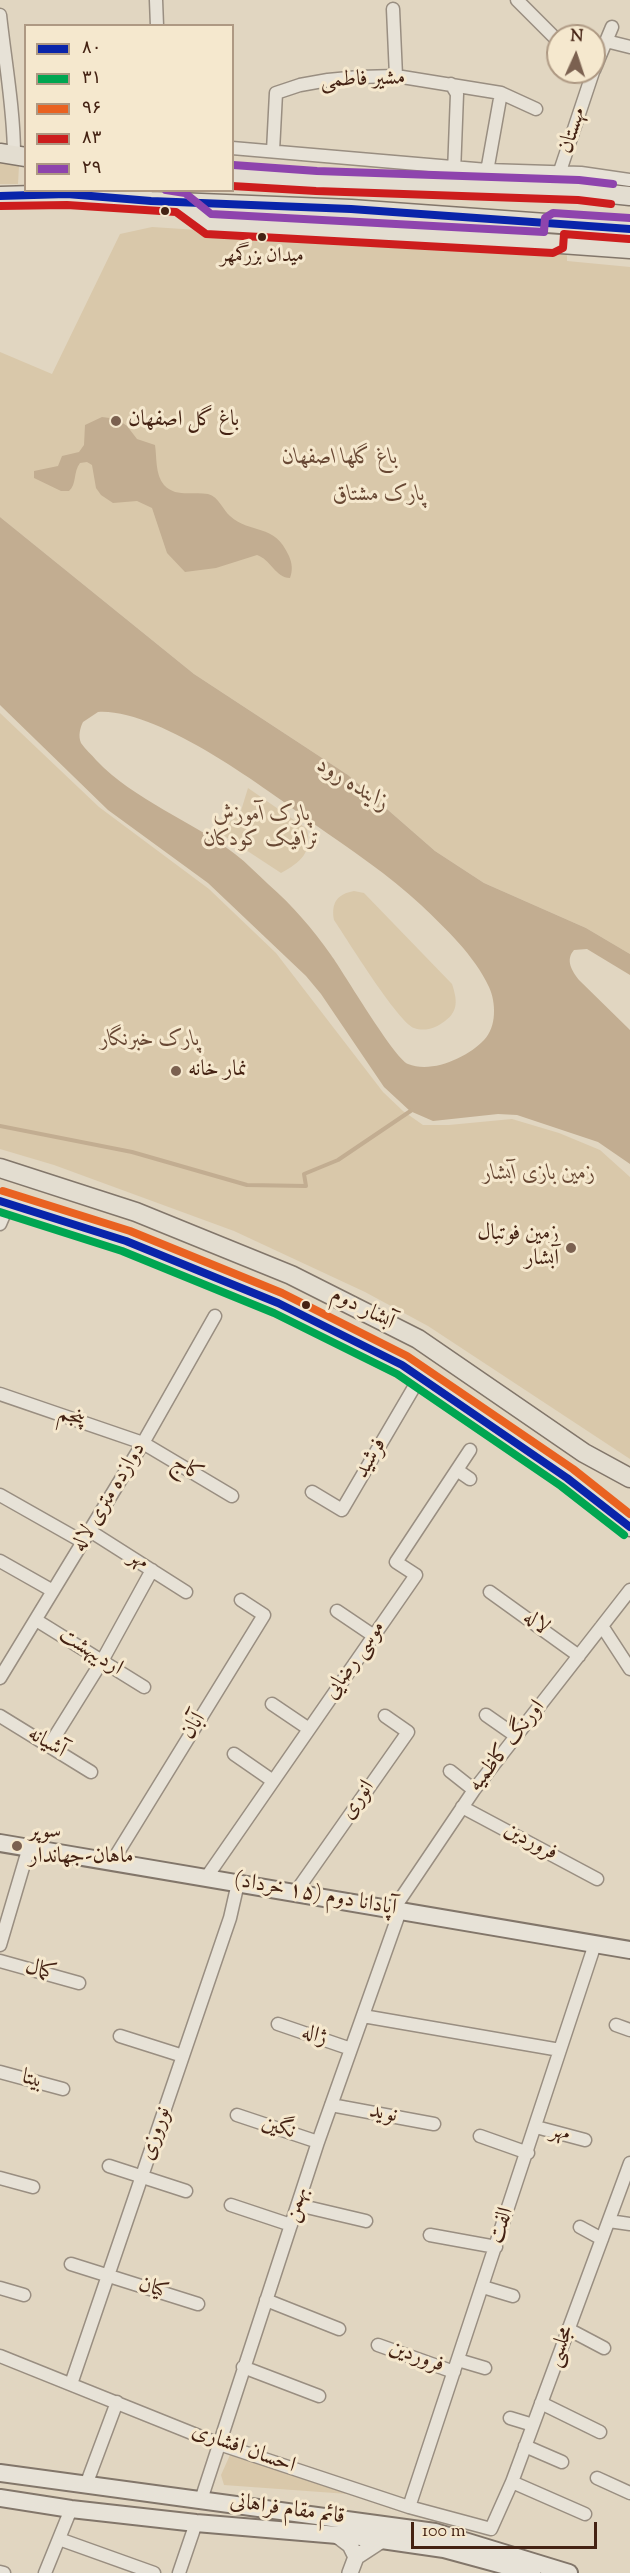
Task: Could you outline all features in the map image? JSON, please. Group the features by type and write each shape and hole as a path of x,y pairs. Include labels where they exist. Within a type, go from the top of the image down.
{"main road":[{"path":"234,175 316,182 453,186 486,178 557,181 630,196"},
{"path":"0,196 67,194 180,202 351,209 630,229"},
{"path":"180,202 207,224 630,249"},
{"path":"554,223 554,243"},
{"name":"آبشار دوم","path":"0,1168 136,1212 291,1275 418,1339 630,1480"},
{"name":"آبشار دوم","path":"4,1202 126,1241 278,1303 402,1365 567,1478 630,1527"},
{"name":"آپادانا دوم (۱۵ خرداد)","path":"0,1843 630,1950"},
{"name":"قائم مقام فراهانی","path":"0,2473 435,2532 569,2573"},
{"name":"قائم مقام فراهانی","path":"0,2498 71,2509 196,2523 382,2540 444,2549 532,2573"},
{"path":"196,2523 201,2500"}],"street":[{"path":"156,0 158,24"},
{"path":"517,0 546,30"},
{"path":"393,9 396,76"},
{"path":"0,15 10,112 20,129 13,155"},
{"name":"مهستان","path":"606,41 612,27"},
{"path":"606,41 630,47"},
{"name":"مشیر فاطمی","path":"273,151 276,93 300,85 328,80 359,76 396,76 501,93 536,108"},
{"path":"451,84 458,94 453,186"},
{"name":"مهستان","path":"557,181 589,84"},
{"path":"234,148 454,166 486,178 501,93"},
{"path":"557,181 630,180"},
{"path":"0,1224 4,1202"},
{"name":"دوازده متری لاله","path":"0,1677 143,1443 215,1316"},
{"name":"فرشید","path":"312,1492 342,1510 420,1377"},
{"name":"پنجم","path":"0,1394 143,1443"},
{"name":"کاج","path":"143,1443 232,1496"},
{"name":"موسی رضایی","path":"206,1878 416,1575 396,1562 470,1450"},
{"path":"457,1470 470,1479"},
{"path":"0,1495 83,1542"},
{"name":"مهر","path":"90,1531 186,1592"},
{"path":"0,1561 53,1591"},
{"path":"49,1746 102,1661 152,1570"},
{"name":"اورنگ کاظمیه","path":"397,1910 474,1790 630,1590"},
{"name":"لاله","path":"490,1592 579,1656"},
{"name":"آبان","path":"112,1862 264,1615 241,1600"},
{"path":"337,1611 374,1636"},
{"name":"اردیبهشت","path":"36,1620 144,1687"},
{"path":"602,1626 630,1669"},
{"path":"272,1704 309,1728"},
{"path":"486,1715 516,1736"},
{"name":"آشیانه","path":"0,1716 91,1772"},
{"name":"انوری","path":"295,1893 408,1732 385,1716"},
{"path":"234,1754 273,1781"},
{"path":"450,1771 474,1790"},
{"name":"فروردین","path":"462,1807 597,1879"},
{"path":"0,1945 29,1848"},
{"name":"نوروزی","path":"71,2384 230,1918 238,1883"},
{"name":"بهمن","path":"201,2500 243,2367 397,1910"},
{"name":"الفت","path":"409,2507 528,2153 595,1944"},
{"name":"کمال","path":"0,1961 79,1983"},
{"path":"363,2016 560,2050"},
{"name":"ژاله","path":"278,2024 351,2049"},
{"path":"616,2025 630,2030"},
{"path":"120,2036 183,2056"},
{"name":"بیتا","path":"0,2073 63,2089"},
{"name":"نوید","path":"331,2105 434,2124"},
{"name":"نگین","path":"237,2115 318,2142"},
{"name":"مهر","path":"536,2127 585,2140"},
{"path":"480,2136 528,2153"},
{"name":"مجلسی","path":"491,2529 512,2482 630,2163"},
{"path":"109,2166 186,2191"},
{"path":"0,2178 33,2187"},
{"path":"231,2205 291,2225"},
{"path":"298,2205 366,2221"},
{"path":"609,2221 630,2224"},
{"path":"580,2227 602,2240"},
{"path":"430,2235 496,2247"},
{"name":"کیان","path":"71,2264 198,2304"},
{"path":"483,2287 513,2296"},
{"path":"0,2288 24,2295"},
{"path":"266,2300 339,2329"},
{"path":"568,2329 604,2348"},
{"name":"فروردین","path":"378,2344 454,2373"},
{"name":"احسان افشاری","path":"0,2356 219,2444 409,2507 491,2529"},
{"path":"458,2360 485,2368"},
{"path":"243,2367 319,2396"},
{"path":"86,2485 117,2402"},
{"path":"541,2403 600,2432"},
{"path":"510,2418 533,2426"},
{"path":"525,2446 562,2462"},
{"path":"597,2478 630,2493"},
{"path":"512,2482 585,2514"},
{"path":"45,2573 71,2509"},
{"path":"179,2573 196,2523"},
{"path":"338,2536 350,2545 356,2557"},
{"path":"59,2540 154,2573"},
{"path":"350,2573 356,2557 382,2540"}],"green space":[{"path":"0,162 19,166 18,184 0,184"},
{"name":"پارک مشتاق","path":"152,227 567,254 567,261 630,267 630,954 586,928 484,883 435,851 348,775 194,674 0,517 0,352 52,374 120,234"},
{"name":"پارک خبرنگار","path":"0,713 99,807 209,889 276,953 383,1092 403,1111 423,1125 512,1119 559,1133 600,1150 630,1177 630,1459 428,1326 365,1292 234,1231 54,1165 0,1149"},
{"name":"پارک آموزش ترافیک کودکان","path":"248,788 307,829 306,851 299,861 281,873 217,831 240,814"},
{"path":"354,891 364,893 452,984 456,1000 455,1009 442,1023 422,1030 406,1022 361,961 334,920 333,914 336,900 343,894"},
{"path":"230,2455 348,2494 224,2485 221,2475"}],"water":[{"path":"102,417 117,419 127,426 137,439 155,445 159,476 169,489 179,493 208,494 238,522 262,530 276,538 283,545 290,559 292,569 290,578 281,575 266,560 257,555 216,568 185,572 167,553 152,508 137,501 113,503 101,495 96,488 92,465 87,462 80,463 69,491 61,491 34,478 34,471 58,466 62,456 79,452 84,445 85,425"},
{"name":"زاینده رود","path":"0,517 194,674 348,775 435,851 484,883 586,928 630,954 630,975 587,949 574,950 570,962 579,980 630,1030 630,1164 598,1142 517,1115 498,1114 433,1121 410,1111 384,1087 321,994 306,976 208,883 108,810 0,705","holes":["98,712 123,714 180,736 240,772 369,863 421,905 467,953 489,987 494,1014 491,1028 484,1040 459,1058 438,1065 418,1067 408,1064 401,1058 381,1032 324,945 286,901 235,854 128,787 111,774 83,745 80,740 80,729 83,722"]}],"waterway":[{"path":"0,1126 132,1152 247,1185 306,1186 304,1174 338,1160 412,1110"}],"transit line":[{"name":"۲۹","path":"234,165 317,171 579,180 613,184"},
{"name":"۸۳","path":"234,186 578,200 611,204"},
{"name":"۲۹","path":"179,192 185,193 211,214 544,232 545,218 553,213 630,218"},
{"name":"۸۰","path":"0,196 67,194 151,201 351,209 630,229"},
{"name":"۸۳","path":"0,206 67,205 176,212 206,234 553,253 563,248 564,234 629,239"},
{"name":"۹۶","path":"3,1191 130,1231 282,1293 407,1356 573,1469 630,1514"},
{"name":"۸۰","path":"0,1201 126,1241 278,1303 402,1365 567,1478 630,1527"},
{"name":"۳۱","path":"0,1212 122,1251 274,1313 397,1374 561,1486 624,1535"}],"place":[{"name":"میدان بزرگمهر","path":"262,237"},
{"name":"باغ گل اصفهان","path":"116,421"},
{"name":"نمار خانه","path":"176,1071"},
{"name":"زمین فوتبال آبشار","path":"571,1248"},
{"name":"سوپر ماهان-جهاندار","path":"17,1846"}],"park label":[{"name":"باغ گلها اصفهان","path":"340,459"},
{"name":"زمین بازی آبشار","path":"539,1175"}]}
